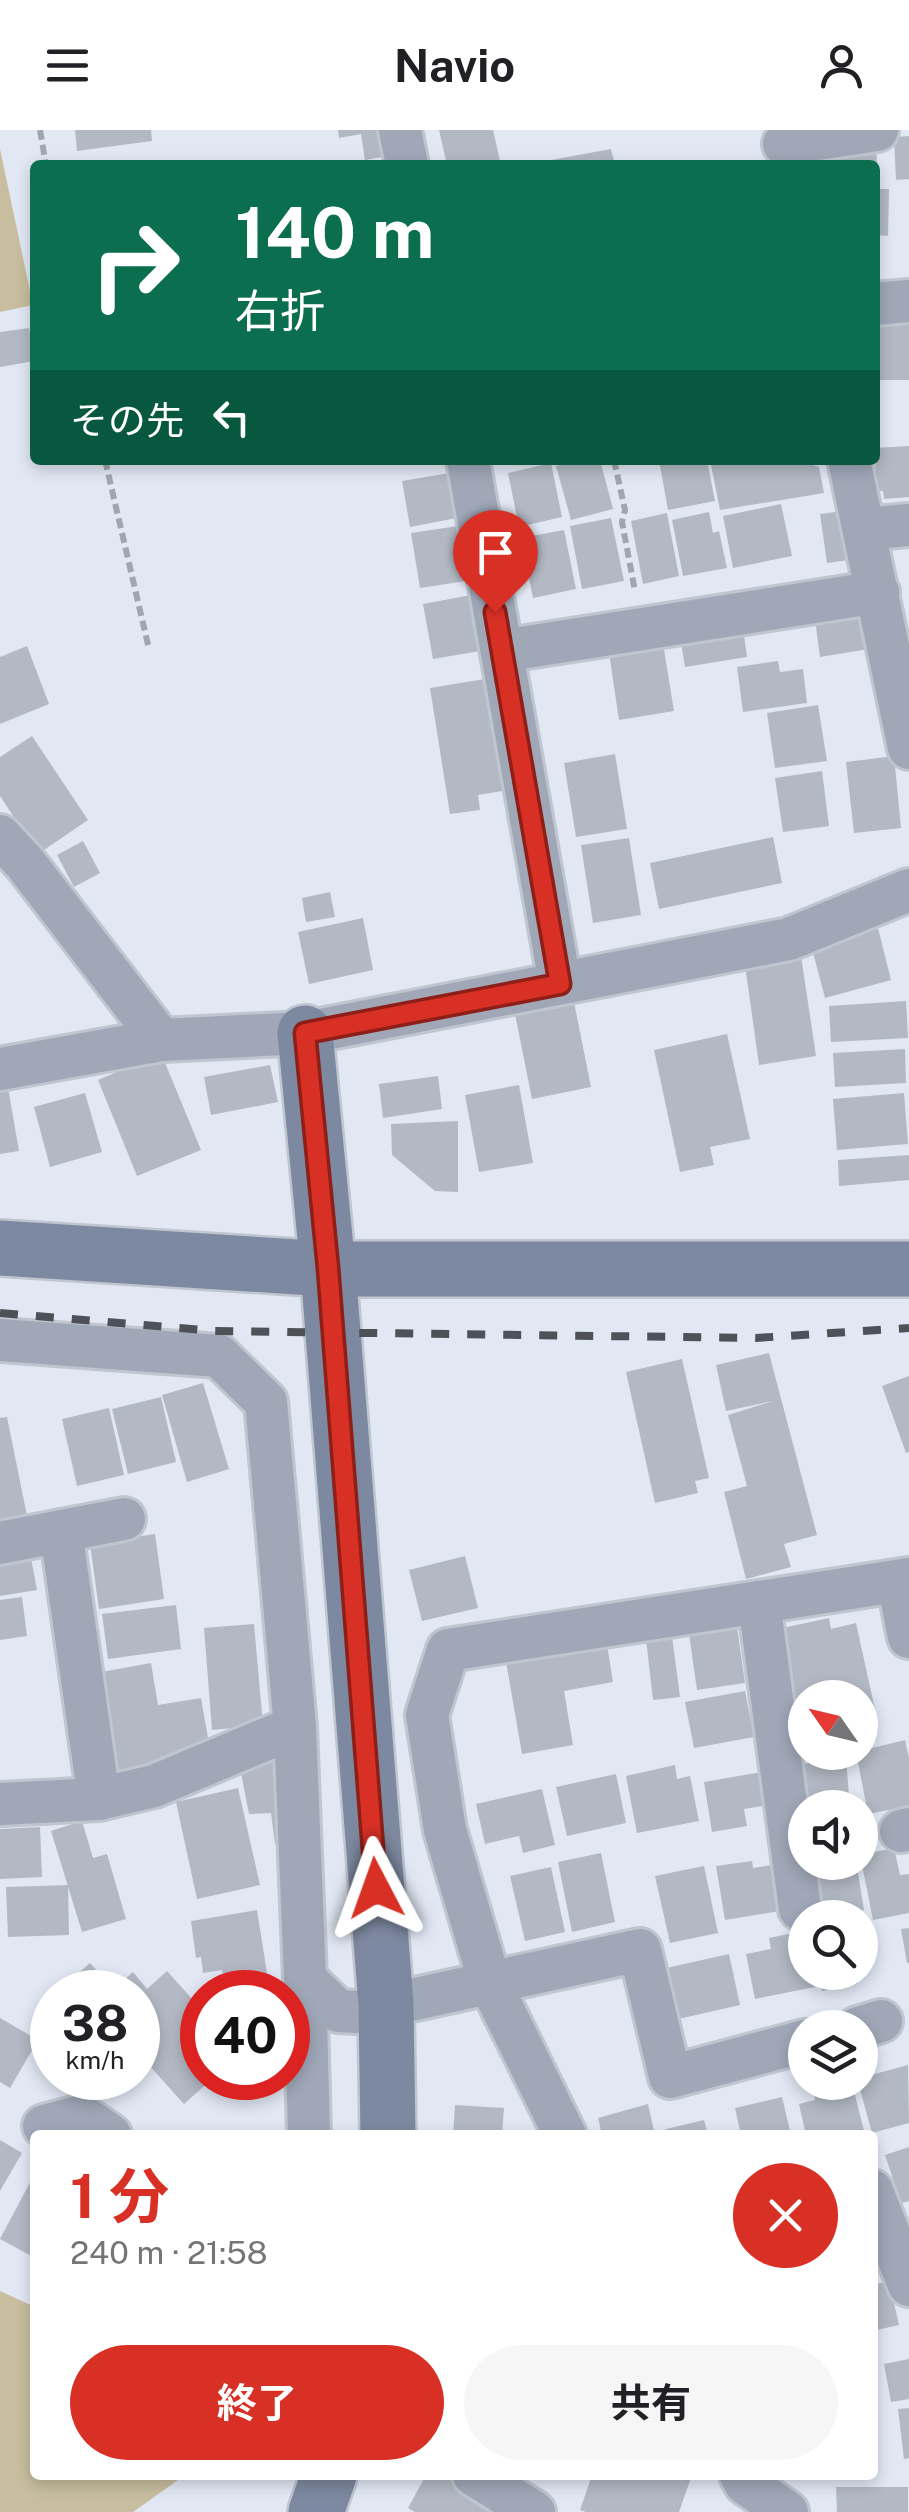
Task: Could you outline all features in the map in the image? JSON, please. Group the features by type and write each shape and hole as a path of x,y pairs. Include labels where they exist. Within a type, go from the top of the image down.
{"street":[{"path":"400,130 406,160"},
{"path":"784,146 877,130"},
{"path":"880,303 909,300"},
{"path":"469,465 560,984"},
{"path":"850,465 909,748"},
{"path":"865,529 909,524"},
{"path":"502,650 878,592"},
{"path":"0,836 25,862 161,1040"},
{"path":"0,1069 161,1040 305,1033 789,939 909,890"},
{"path":"305,1033 328,1268 386,2004 388,2130"},
{"path":"0,1248 328,1268 909,1269"},
{"path":"0,1340 219,1356 266,1402 295,1727 305,1970"},
{"path":"0,1543 124,1519"},
{"path":"60,1531 99,1798"},
{"path":"563,2130 490,1983 445,1830 428,1715 448,1650 904,1580 909,1637"},
{"path":"759,1602 799,1900"},
{"path":"0,1804 99,1798 154,1786 295,1727"},
{"path":"310,1984 338,2012 356,2012 640,1950 670,2077 788,2046"},
{"path":"308,2100 309,2130"},
{"path":"44,2126 82,2116 103,2130"},
{"path":"878,2206 909,2285"},
{"path":"316,2512 326,2480"},
{"path":"482,2480 534,2512"},
{"path":"744,2480 788,2512"}],"path":[{"path":"40,130 45,160"},
{"path":"106,465 149,649"},
{"path":"615,465 626,510 622,522 642,628"}],"shaded area":[{"path":"0,149 30,306 0,312"},
{"path":"0,2291 30,2305 30,2480 178,2480 133,2512 0,2512"}],"building":[{"path":"75,130 151,130 152,141 77,151"},
{"path":"338,130 395,130 399,154 365,160 361,134 339,138"},
{"path":"439,130 493,130 500,160 446,160"},
{"path":"909,136 909,179 896,180 894,137"},
{"path":"876,140 877,160 818,160 817,143"},
{"path":"611,149 614,160 551,160"},
{"path":"880,189 889,189 888,236 880,235"},
{"path":"880,313 909,313 909,380 880,380"},
{"path":"29,328 30,362 0,367 0,332"},
{"path":"909,446 909,497 884,499 883,491 876,491 880,448"},
{"path":"551,465 562,517 519,527 508,473"},
{"path":"601,465 613,509 571,520 556,466"},
{"path":"660,465 708,465 715,501 668,510"},
{"path":"711,465 819,467 824,493 720,510"},
{"path":"455,472 462,517 410,527 402,481"},
{"path":"781,504 792,556 733,568 723,516"},
{"path":"858,509 865,558 827,563 820,514"},
{"path":"709,512 713,533 719,531 727,568 683,576 672,520"},
{"path":"667,513 679,576 643,584 631,521"},
{"path":"611,518 624,581 582,589 570,526"},
{"path":"471,524 479,579 420,588 411,533"},
{"path":"564,530 576,589 533,598 521,538"},
{"path":"482,593 492,649 433,659 423,604"},
{"path":"855,605 858,619 871,617 875,648 820,657 814,612"},
{"path":"742,620 747,657 685,667 679,630"},
{"path":"662,637 674,711 619,720 608,646"},
{"path":"27,646 49,704 0,724 0,657"},
{"path":"778,661 780,672 803,669 807,703 743,712 737,667"},
{"path":"503,676 520,788 478,795 480,810 450,814 430,688"},
{"path":"818,705 827,761 775,768 767,713"},
{"path":"32,736 88,820 38,854 0,796 0,757"},
{"path":"615,754 627,829 576,837 564,763"},
{"path":"894,756 901,828 854,833 846,762"},
{"path":"822,771 829,826 783,832 775,778"},
{"path":"773,837 782,883 659,909 650,863"},
{"path":"629,838 641,915 593,923 581,845"},
{"path":"83,841 100,873 74,887 57,855"},
{"path":"330,892 335,917 306,922 302,898"},
{"path":"363,918 373,970 309,984 298,932"},
{"path":"877,924 891,980 825,998 810,941"},
{"path":"801,956 816,1056 759,1065 745,965"},
{"path":"572,992 591,1087 532,1099 513,1004"},
{"path":"906,1001 908,1038 831,1042 829,1006"},
{"path":"727,1034 750,1139 710,1147 714,1165 680,1172 654,1050"},
{"path":"905,1049 906,1083 835,1087 833,1053"},
{"path":"161,1053 201,1150 137,1176 98,1080"},
{"path":"270,1065 278,1102 211,1115 204,1077"},
{"path":"6,1076 19,1151 0,1154 0,1077"},
{"path":"438,1076 442,1109 383,1118 379,1084"},
{"path":"519,1085 533,1163 479,1172 465,1095"},
{"path":"85,1093 102,1152 50,1167 34,1107"},
{"path":"904,1093 908,1144 837,1150 833,1099"},
{"path":"458,1121 458,1192 435,1191 392,1155 391,1124"},
{"path":"909,1155 909,1180 839,1186 838,1160"},
{"path":"769,1353 817,1535 784,1544 791,1567 746,1579 724,1492 747,1486 728,1415 773,1401 726,1411 716,1365"},
{"path":"682,1359 709,1478 695,1481 698,1493 655,1503 626,1372"},
{"path":"909,1376 909,1452 906,1453 882,1386"},
{"path":"203,1383 229,1469 187,1482 162,1395"},
{"path":"161,1397 176,1462 128,1474 112,1409"},
{"path":"109,1408 124,1475 77,1486 62,1419"},
{"path":"7,1417 27,1516 0,1521 0,1418"},
{"path":"155,1534 164,1599 99,1609 90,1544"},
{"path":"30,1552 37,1590 0,1596 0,1557"},
{"path":"465,1556 478,1608 422,1621 409,1570"},
{"path":"22,1597 27,1636 0,1640 0,1600"},
{"path":"176,1605 181,1649 108,1659 102,1614"},
{"path":"829,1618 831,1629 856,1623 869,1680 788,1680 788,1694 773,1630"},
{"path":"736,1620 745,1683 697,1690 688,1627"},
{"path":"254,1624 263,1725 212,1730 204,1628"},
{"path":"672,1636 680,1697 653,1700 646,1639"},
{"path":"606,1638 613,1682 564,1691 573,1745 522,1754 505,1656"},
{"path":"151,1663 158,1705 201,1698 211,1755 114,1773 96,1673"},
{"path":"745,1691 754,1737 694,1748 685,1702"},
{"path":"905,1740 909,1806 878,1812 878,1790 863,1790 859,1770 878,1770 878,1747"},
{"path":"287,1754 292,1844 275,1844 271,1813 249,1814 240,1768"},
{"path":"675,1765 677,1779 690,1776 699,1821 637,1833 626,1776"},
{"path":"802,1770 847,1770 849,1790 804,1790"},
{"path":"762,1772 768,1805 744,1809 747,1826 712,1832 704,1782"},
{"path":"616,1774 626,1823 567,1836 556,1787"},
{"path":"238,1788 260,1885 197,1899 176,1802"},
{"path":"542,1789 555,1845 523,1853 519,1836 485,1844 476,1804"},
{"path":"82,1821 93,1858 107,1854 126,1919 82,1932 51,1831"},
{"path":"40,1827 42,1877 0,1879 0,1829"},
{"path":"894,1848 900,1875 909,1874 909,1913 878,1919 878,1900 869,1900 865,1880 878,1880 878,1851"},
{"path":"601,1853 615,1922 572,1932 558,1862"},
{"path":"752,1861 753,1868 778,1864 786,1910 725,1920 716,1866"},
{"path":"704,1866 718,1933 670,1943 655,1876"},
{"path":"551,1867 565,1932 525,1941 510,1876"},
{"path":"812,1880 859,1880 862,1900 816,1900"},
{"path":"68,1885 69,1935 8,1937 6,1887"},
{"path":"257,1910 267,1970 203,1970 201,1957 196,1958 191,1921"},
{"path":"909,1928 909,1963 907,1963 901,1929"},
{"path":"788,1934 788,1990 800,1990 755,1999 746,1954 771,1949 769,1938"},
{"path":"729,1954 740,2005 674,2020 662,1969"},
{"path":"167,1971 180,1985 180,2100 160,2077 160,1977"},
{"path":"0,2018 30,2035 30,2054 10,2088 0,2082"},
{"path":"908,2065 909,2123 871,2130 863,2100 878,2100 878,2073"},
{"path":"782,2097 790,2130 740,2130 735,2108"},
{"path":"856,2100 864,2130 805,2130 799,2104"},
{"path":"648,2104 654,2130 601,2130 598,2118"},
{"path":"455,2105 504,2108 502,2130 453,2130"},
{"path":"704,2120 707,2130 666,2130"},
{"path":"0,2140 22,2153 0,2191"},
{"path":"909,2147 909,2201 901,2203 885,2155"},
{"path":"30,2182 30,2255 0,2239"},
{"path":"889,2281 899,2325 878,2330 878,2284"},
{"path":"909,2359 909,2399 891,2402 884,2364"},
{"path":"909,2408 909,2458 904,2459 898,2409"},
{"path":"423,2480 453,2480 505,2509 415,2512 408,2508"},
{"path":"590,2480 690,2480 679,2512 580,2510"},
{"path":"836,2487 908,2487 908,2512 837,2512"}],"railway":[{"path":"0,1313 214,1331 756,1338 909,1328"}],"route":[{"path":"376,1888 328,1268 305,1033 560,984 495,612"}]}
